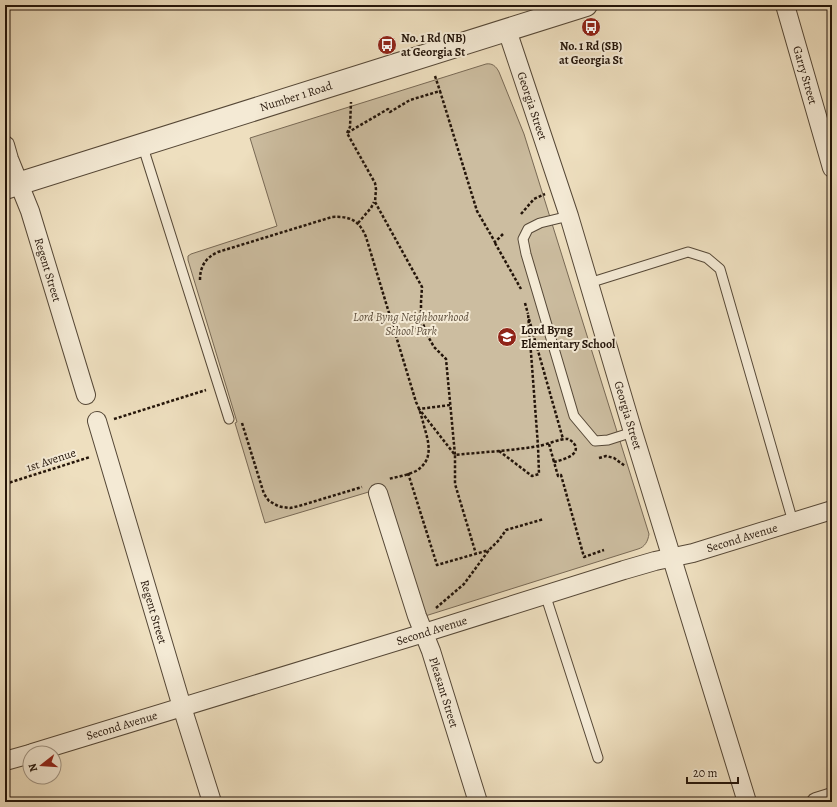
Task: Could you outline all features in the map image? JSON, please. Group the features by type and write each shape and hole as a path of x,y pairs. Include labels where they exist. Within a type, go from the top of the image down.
{"street":[{"name":"Number 1 Road","path":"12,186 586,5"},
{"name":"Garry Street","path":"785,5 832,168"},
{"name":"Georgia Street","path":"507,30 569,216 633,432 747,802"},
{"name":"Regent Street","path":"5,145 9,159 12,186 30,211 86,395"},
{"name":"Regent Street","path":"98,423 182,707 212,802"},
{"name":"Pleasant Street","path":"376,486 417,616 431,651 478,802"},
{"name":"Second Avenue","path":"57,745 424,633 545,594 655,561 693,553 832,510"},
{"name":"Second Avenue","path":"5,761 22,756"},
{"path":"816,802 832,797"}],"lane":[{"path":"142,144 229,420"},
{"path":"569,216 540,223 528,229 523,239 528,261 574,416 595,441 608,440 633,432"},
{"path":"589,283 688,252 707,258 720,269 793,522"},
{"path":"545,594 598,758"}],"path":[{"path":"435,76 477,211 523,291"},
{"path":"347,133 388,109 390,112 410,100 440,91"},
{"path":"347,133 350,127 351,102"},
{"path":"347,133 375,183 376,189 375,202 358,223"},
{"path":"521,214 534,199 546,194"},
{"path":"375,202 422,287 420,307 424,325 432,343 446,359 455,455 455,484 476,554"},
{"path":"200,282 201,268 205,260 218,252 332,217 346,217 358,223 363,229 366,237 430,448 425,463 415,471 408,474 376,486 286,508 269,501 264,494 241,419"},
{"path":"495,242 503,234"},
{"path":"524,299 563,439"},
{"path":"499,450 532,476 539,474 528,313"},
{"path":"395,334 424,325"},
{"path":"98,423 219,386"},
{"path":"419,409 450,405"},
{"path":"419,409 455,455"},
{"path":"455,455 538,446 563,439 569,439 574,443 576,448 575,452 570,456 554,462"},
{"path":"549,444 558,476 561,475 584,557 604,550"},
{"name":"1st Avenue","path":"5,484 94,456"},
{"path":"599,458 606,456 614,458 627,468"},
{"path":"408,474 436,565 489,550"},
{"path":"436,608 464,584 506,530 544,519"}],"green space":[{"name":"Lord Byng Neighbourhood School Park","path":"486,64 494,65 497,68 524,134 649,534 646,543 643,547 638,549 422,617 382,488 265,523 188,256 277,226 250,138"}],"place":[{"name":"No. 1 Rd (SB) at Georgia St","path":"591,27"},
{"name":"No. 1 Rd (NB) at Georgia St","path":"387,45"},
{"name":"Lord Byng Elementary School","path":"507,337"}]}
